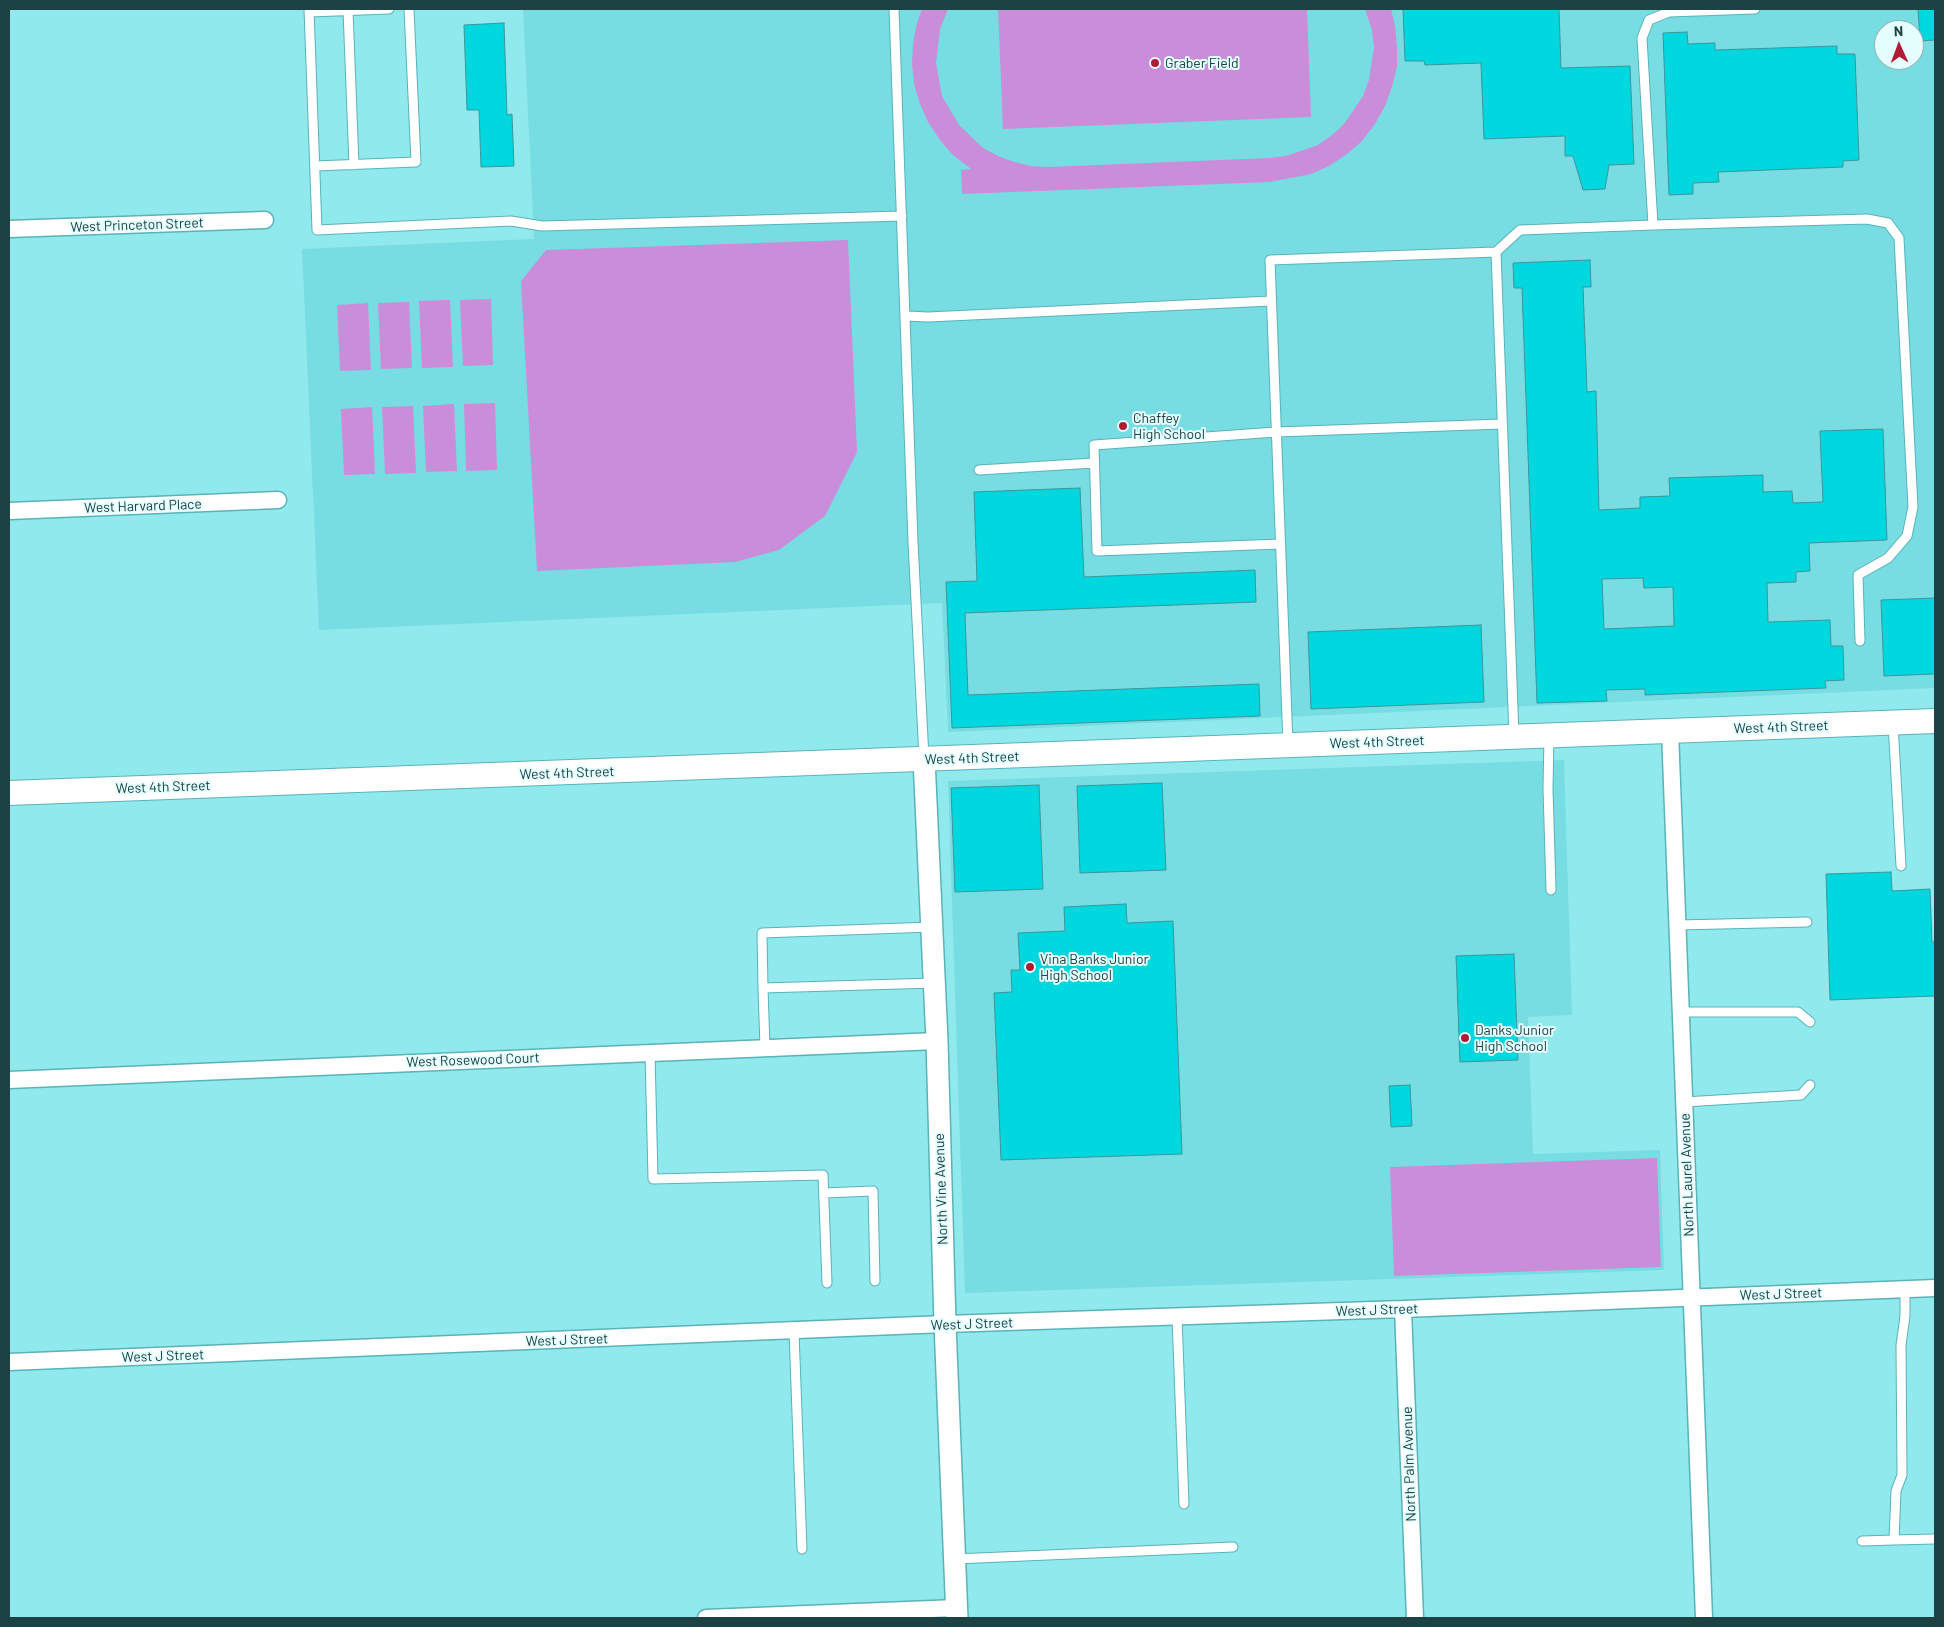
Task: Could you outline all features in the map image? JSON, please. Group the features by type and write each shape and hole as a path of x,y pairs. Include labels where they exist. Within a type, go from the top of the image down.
{"main road":[{"name":"West 4th Street","path":"9,793 1935,721"}],"street":[{"name":"West Princeton Street","path":"9,229 265,220"},
{"name":"West Harvard Place","path":"9,511 278,500"},
{"name":"North Laurel Avenue","path":"1670,731 1704,1618"},
{"name":"North Vine Avenue","path":"924,759 937,1041 945,1324 957,1613"},
{"name":"West Rosewood Court","path":"9,1080 937,1041"},
{"name":"West J Street","path":"9,1362 945,1324 1403,1309 1935,1288"},
{"name":"North Palm Avenue","path":"1403,1309 1415,1618"},
{"path":"706,1618 957,1613"}],"lane":[{"path":"389,9 309,10 317,230 511,222 542,226 902,216"},
{"path":"315,166 416,162 409,9"},
{"path":"894,9 924,759"},
{"path":"1653,225 1642,38 1648,20 1669,12 1755,9"},
{"path":"348,10 354,164"},
{"path":"1288,746 1270,260 1496,252 1520,230 1867,219 1888,223 1899,238 1913,507 1907,536 1888,558 1858,574 1860,640"},
{"path":"1496,252 1514,737"},
{"path":"906,316 928,317 1271,301"},
{"path":"1280,544 1097,550 1094,445 1276,432 1502,424"},
{"path":"980,470 1094,463"},
{"path":"1893,722 1901,866"},
{"path":"1549,736 1550,890"},
{"path":"1678,925 1807,922"},
{"path":"765,1048 762,933 932,927"},
{"path":"764,988 934,983"},
{"path":"1681,1012 1798,1012 1810,1022"},
{"path":"650,1053 653,1180 824,1175 828,1282"},
{"path":"1684,1102 1800,1095 1810,1085"},
{"path":"824,1193 873,1192 875,1281"},
{"path":"1894,1540 1896,1491 1902,1475 1901,1344 1905,1316 1905,1290"},
{"path":"1177,1317 1184,1504"},
{"path":"794,1330 802,1548"},
{"path":"1862,1541 1935,1539"},
{"path":"955,1559 1233,1548"}],"shaded area":[{"name":"Chaffey High School","path":"523,9 1935,9 1935,688 948,732 942,603 319,630 302,249 534,239"},
{"path":"922,9 948,9 940,29 936,63 942,96 959,125 983,148 1014,162 1031,166 1048,167 1269,158 1286,156 1318,145 1344,124 1363,96 1369,80 1374,47 1372,30 1365,9 1391,9 1395,26 1397,67 1385,106 1375,124 1362,141 1329,166 1311,174 1270,182 962,194 961,170 971,169 953,155 940,140 928,122 914,84 912,64 913,43"},
{"name":"Graber Field","path":"998,9 1307,9 1311,117 1003,129"},
{"path":"848,240 857,452 825,516 779,550 735,562 537,571 521,281 546,250"},
{"path":"491,299 493,365 463,366 460,300"},
{"path":"450,300 453,367 422,368 419,301"},
{"path":"409,302 412,368 381,369 378,303"},
{"path":"368,303 371,370 340,371 337,305"},
{"path":"495,403 497,470 466,471 464,404"},
{"path":"454,404 457,471 426,472 423,406"},
{"path":"413,406 416,473 385,474 382,407"},
{"path":"372,407 375,474 344,475 341,409"},
{"path":"1564,760 1572,1015 1528,1017 1533,1154 1660,1150 1664,1270 965,1293 948,781"},
{"path":"1657,1158 1661,1267 1394,1276 1390,1167"}],"building":[{"path":"1403,9 1559,9 1561,68 1630,66 1634,164 1609,165 1605,189 1583,190 1573,156 1565,156 1565,136 1484,139 1481,63 1425,65 1424,61 1405,61"},
{"path":"1918,9 1935,9 1935,40 1924,41 1924,20 1919,20"},
{"path":"504,23 507,115 512,114 514,166 481,167 479,110 467,110 464,25"},
{"path":"1687,32 1688,44 1715,43 1715,50 1837,46 1837,54 1855,54 1859,160 1843,161 1843,167 1718,172 1719,182 1693,183 1693,194 1669,195 1663,33"},
{"path":"1590,260 1591,287 1583,287 1587,392 1596,391 1599,510 1640,508 1640,497 1670,496 1669,478 1763,475 1763,492 1792,491 1793,503 1823,502 1820,431 1883,429 1887,540 1809,543 1810,571 1796,572 1796,582 1767,583 1768,622 1830,620 1831,646 1843,646 1844,680 1825,681 1826,688 1645,695 1645,689 1606,690 1607,701 1537,703 1522,288 1514,288 1513,263","holes":["1643,578 1644,588 1673,587 1674,626 1604,629 1602,579"]},
{"path":"1080,488 1084,577 1255,570 1256,602 965,613 968,695 1259,684 1260,716 952,728 946,582 977,581 974,492"},
{"path":"1935,598 1935,674 1884,676 1881,600"},
{"path":"1481,625 1484,702 1311,709 1308,632"},
{"path":"1162,783 1166,870 1080,873 1077,786"},
{"path":"1039,785 1043,889 955,892 951,788"},
{"path":"1891,872 1892,891 1930,889 1932,942 1935,942 1935,996 1830,1000 1826,874"},
{"path":"1126,904 1127,923 1173,921 1182,1154 1001,1160 994,993 1012,992 1011,970 1020,970 1018,933 1065,931 1064,907"},
{"path":"1514,954 1518,1060 1460,1062 1456,956"},
{"path":"1410,1085 1412,1126 1391,1127 1389,1086"}],"place":[{"name":"Graber Field","path":"1155,63"},
{"name":"Chaffey High School","path":"1123,426"},
{"name":"Vina Banks Junior High School","path":"1030,967"},
{"name":"Danks Junior High School","path":"1465,1038"}]}
